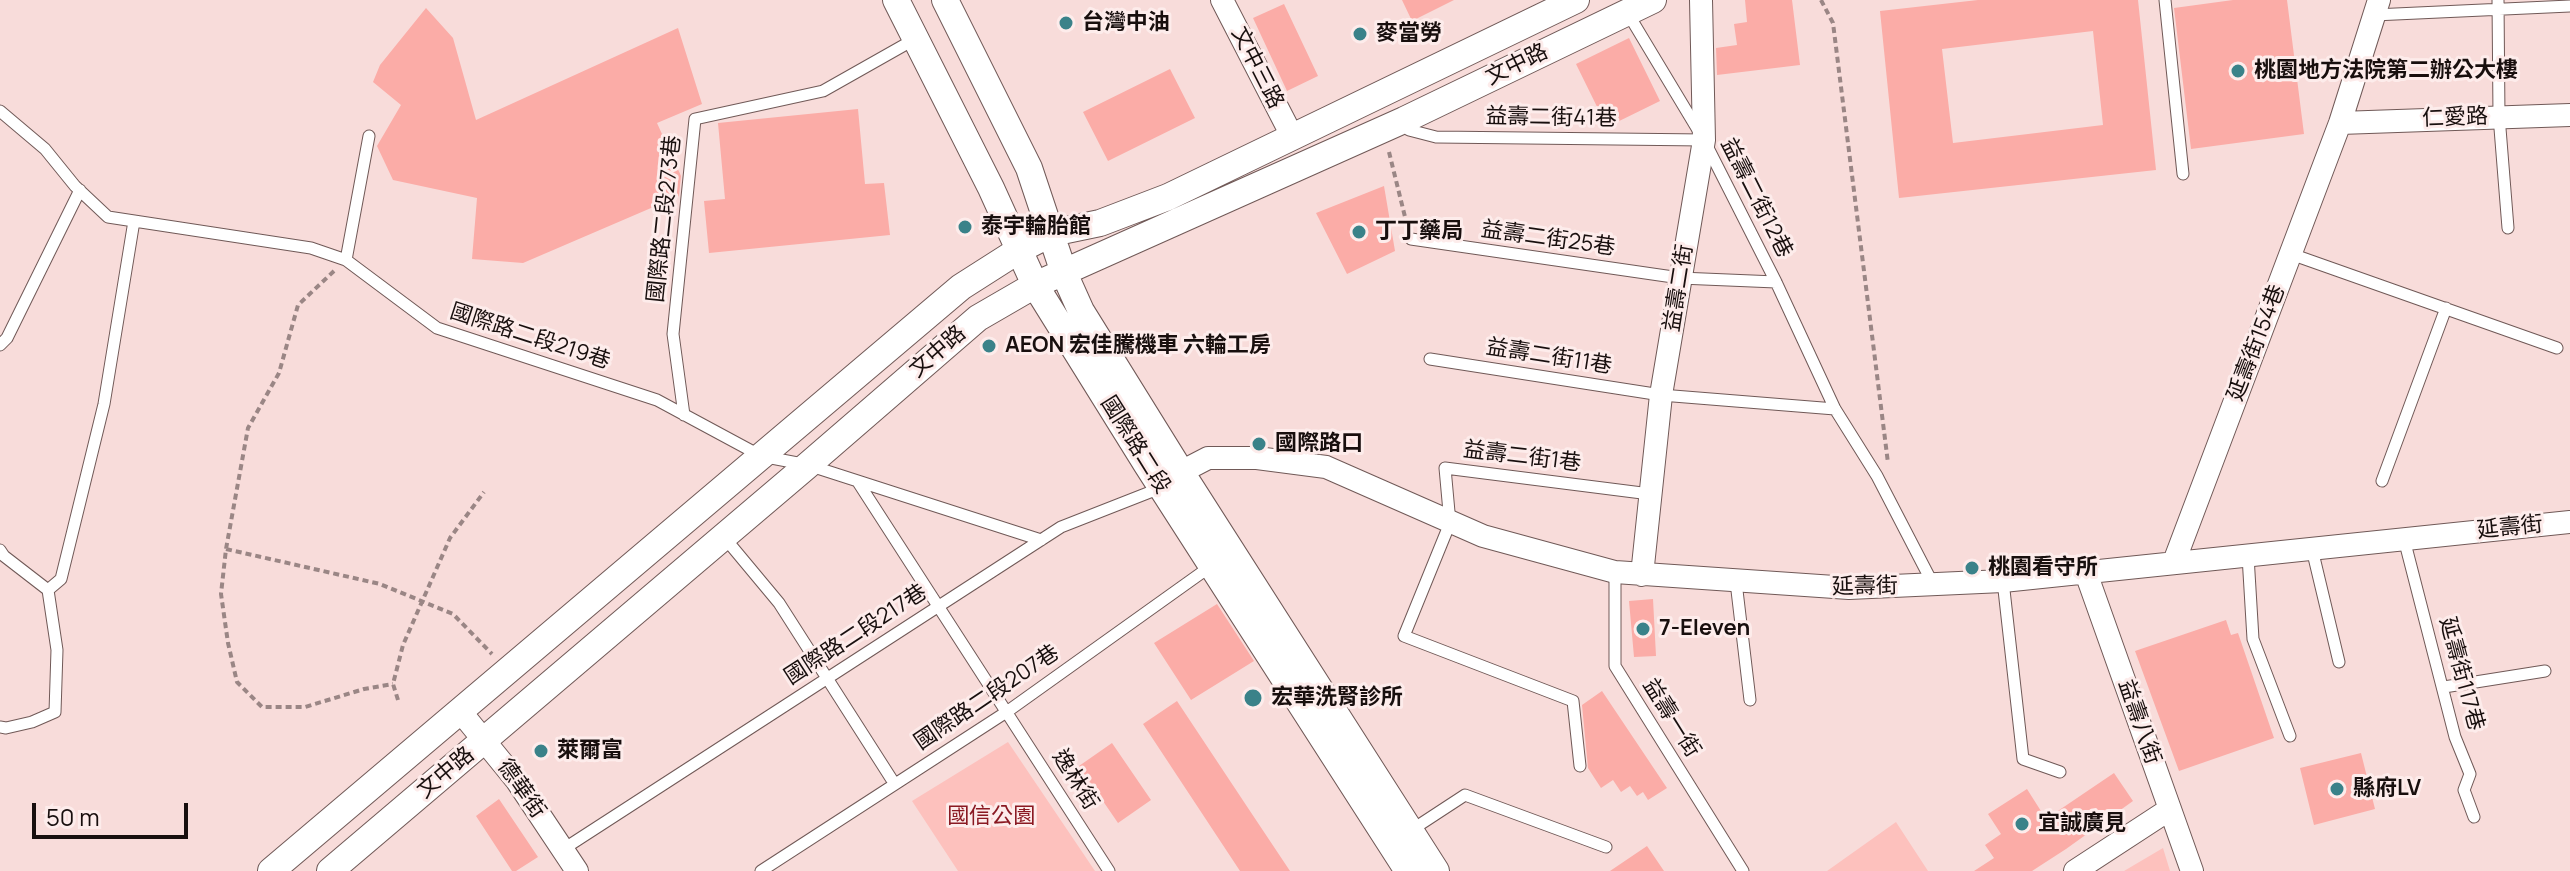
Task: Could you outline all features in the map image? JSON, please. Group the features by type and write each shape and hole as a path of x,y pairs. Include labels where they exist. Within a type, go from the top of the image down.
{"street":[{"name":"國際路二段","path":"896,0 991,188 1035,285 1436,871"},
{"name":"國際路二段","path":"945,0 1029,168 1064,273 1171,480"},
{"name":"文中三路","path":"1222,0 1292,136"},
{"name":"文中路","path":"271,871 961,287 1052,233 1100,223 1168,197 1576,0"},
{"name":"文中路","path":"330,871 978,318 1035,285 1393,124 1624,6 1653,0"},
{"name":"益壽二街","path":"1642,575 1661,395 1704,140 1701,0"},
{"name":"延壽街154巷","path":"2174,562 2340,123 2376,8"},
{"name":"仁愛路","path":"2340,123 2570,115"},
{"name":"延壽街","path":"1171,480 1208,458 1257,458 1326,467 1450,523 1541,553 1615,572 1849,588 2003,581 2570,522"},
{"name":"國際路二段","path":"1222,559 1408,871"},
{"name":"益壽八街","path":"2086,573 2192,871"},
{"name":"德華街","path":"460,711 517,781 577,871"},
{"path":"2075,871 2170,809"}],"lane":[{"path":"2165,0 2183,174"},
{"path":"2498,4 2499,116 2508,228"},
{"path":"2376,8 2498,4 2570,6"},
{"name":"益壽二街12巷","path":"1624,6 1704,140 1776,282 1835,409 1877,476 1933,584"},
{"name":"國際路二段273巷","path":"684,415 673,334 695,119 823,91 915,39"},
{"name":"國際路二段219巷","path":"0,111 45,149 108,217 311,248 346,260 437,328 657,400 761,456 808,465 1041,540"},
{"name":"益壽二街41巷","path":"1393,124 1436,137 1704,140"},
{"path":"346,260 369,136"},
{"path":"0,345 7,338 80,190"},
{"path":"48,590 61,579 104,404 134,221"},
{"name":"益壽二街25巷","path":"1411,239 1680,278 1776,282"},
{"path":"2291,254 2557,348"},
{"path":"2382,481 2446,308"},
{"name":"益壽二街11巷","path":"1430,359 1661,395"},
{"path":"1661,395 1835,409"},
{"name":"益壽二街1巷","path":"1450,523 1445,468 1650,494"},
{"name":"國際路二段217巷","path":"562,850 1061,527 1171,480"},
{"name":"逸林街","path":"858,481 1109,871"},
{"path":"1450,523 1404,636 1573,701 1580,766"},
{"path":"724,537 779,603 894,783"},
{"name":"延壽街117巷","path":"2404,539 2455,737 2470,774 2464,790 2474,817"},
{"path":"2312,549 2339,662"},
{"path":"0,550 48,590 57,650 55,712 32,722 0,727"},
{"path":"2248,556 2253,639 2290,736"},
{"name":"國際路二段207巷","path":"761,871 1008,711 1222,559"},
{"name":"益壽一街","path":"1615,572 1615,666 1743,871"},
{"path":"2003,581 2023,759 2060,772"},
{"path":"1736,582 1750,700"},
{"path":"2444,687 2545,671"},
{"path":"1410,831 1465,795 1606,847"}],"path":[{"path":"1821,0 1833,23 1889,466"},
{"path":"1393,124 1411,239"},
{"path":"346,260 298,305 279,373 248,428 221,594 237,682 262,707 305,707 364,689 393,684"},
{"path":"398,700 393,684 403,645 450,538 484,492"},
{"path":"226,549 380,584 453,614 507,671"}],"green space":[{"name":"國信公園","path":"1008,742 1095,871 958,871 912,801"},
{"path":"1896,822 1928,871 1827,871"},
{"path":"2163,848 2170,871 2124,871"}],"building":[{"path":"1402,0 1454,0 1412,21"},
{"path":"1745,0 1792,0 1800,65 1717,75 1716,48 1737,45 1734,24 1747,22"},
{"path":"1978,0 2138,0 2156,170 1899,198 1880,11","holes":["2093,31 2103,125 1953,143 1942,49"]},
{"name":"桃園地方法院第二辦公大樓","path":"2233,0 2287,0 2304,134 2191,149 2174,8"},
{"path":"1284,4 1318,76 1287,91 1253,18"},
{"path":"426,8 453,38 476,120 678,28 702,104 657,123 681,176 679,196 523,263 472,259 477,198 393,180 377,146 401,105 373,82 380,65"},
{"path":"1629,38 1660,101 1607,127 1576,64"},
{"path":"1170,69 1195,118 1108,161 1083,112"},
{"path":"858,109 865,184 884,183 890,235 709,253 704,201 725,199 718,123"},
{"name":"丁丁藥局","path":"1384,186 1395,251 1347,274 1316,213"},
{"name":"7-Eleven","path":"1653,599 1656,656 1634,657 1629,601"},
{"path":"1217,604 1254,661 1191,700 1154,643"},
{"path":"2226,620 2231,635 2238,633 2274,738 2179,771 2135,651"},
{"path":"1602,691 1667,788 1648,800 1643,792 1637,796 1630,786 1621,792 1613,780 1601,788 1588,768 1582,705"},
{"path":"1177,701 1290,871 1240,871 1143,724"},
{"path":"1112,743 1151,800 1118,823 1079,766"},
{"name":"縣府LV","path":"2361,753 2375,809 2314,825 2300,768"},
{"path":"2114,773 2133,801 2066,849 2032,871 1974,871 1994,858 1985,845 2001,834 1988,814 2027,789 2046,819"},
{"path":"499,799 538,857 516,871 512,871 476,816"},
{"path":"1647,846 1664,871 1610,871"}],"place":[{"name":"台灣中油","path":"1066,23"},
{"name":"麥當勞","path":"1360,34"},
{"name":"桃園地方法院第二辦公大樓","path":"2238,71"},
{"name":"泰宇輪胎館","path":"965,227"},
{"name":"丁丁藥局","path":"1359,232"},
{"name":"AEON 宏佳騰機車 六輪工房","path":"989,346"},
{"name":"國際路口","path":"1259,444"},
{"name":"桃園看守所","path":"1972,568"},
{"name":"7-Eleven","path":"1643,629"},
{"name":"宏華洗腎診所","path":"1253,698"},
{"name":"萊爾富","path":"541,751"},
{"name":"縣府LV","path":"2337,789"},
{"name":"宜誠廣見","path":"2022,824"}]}
